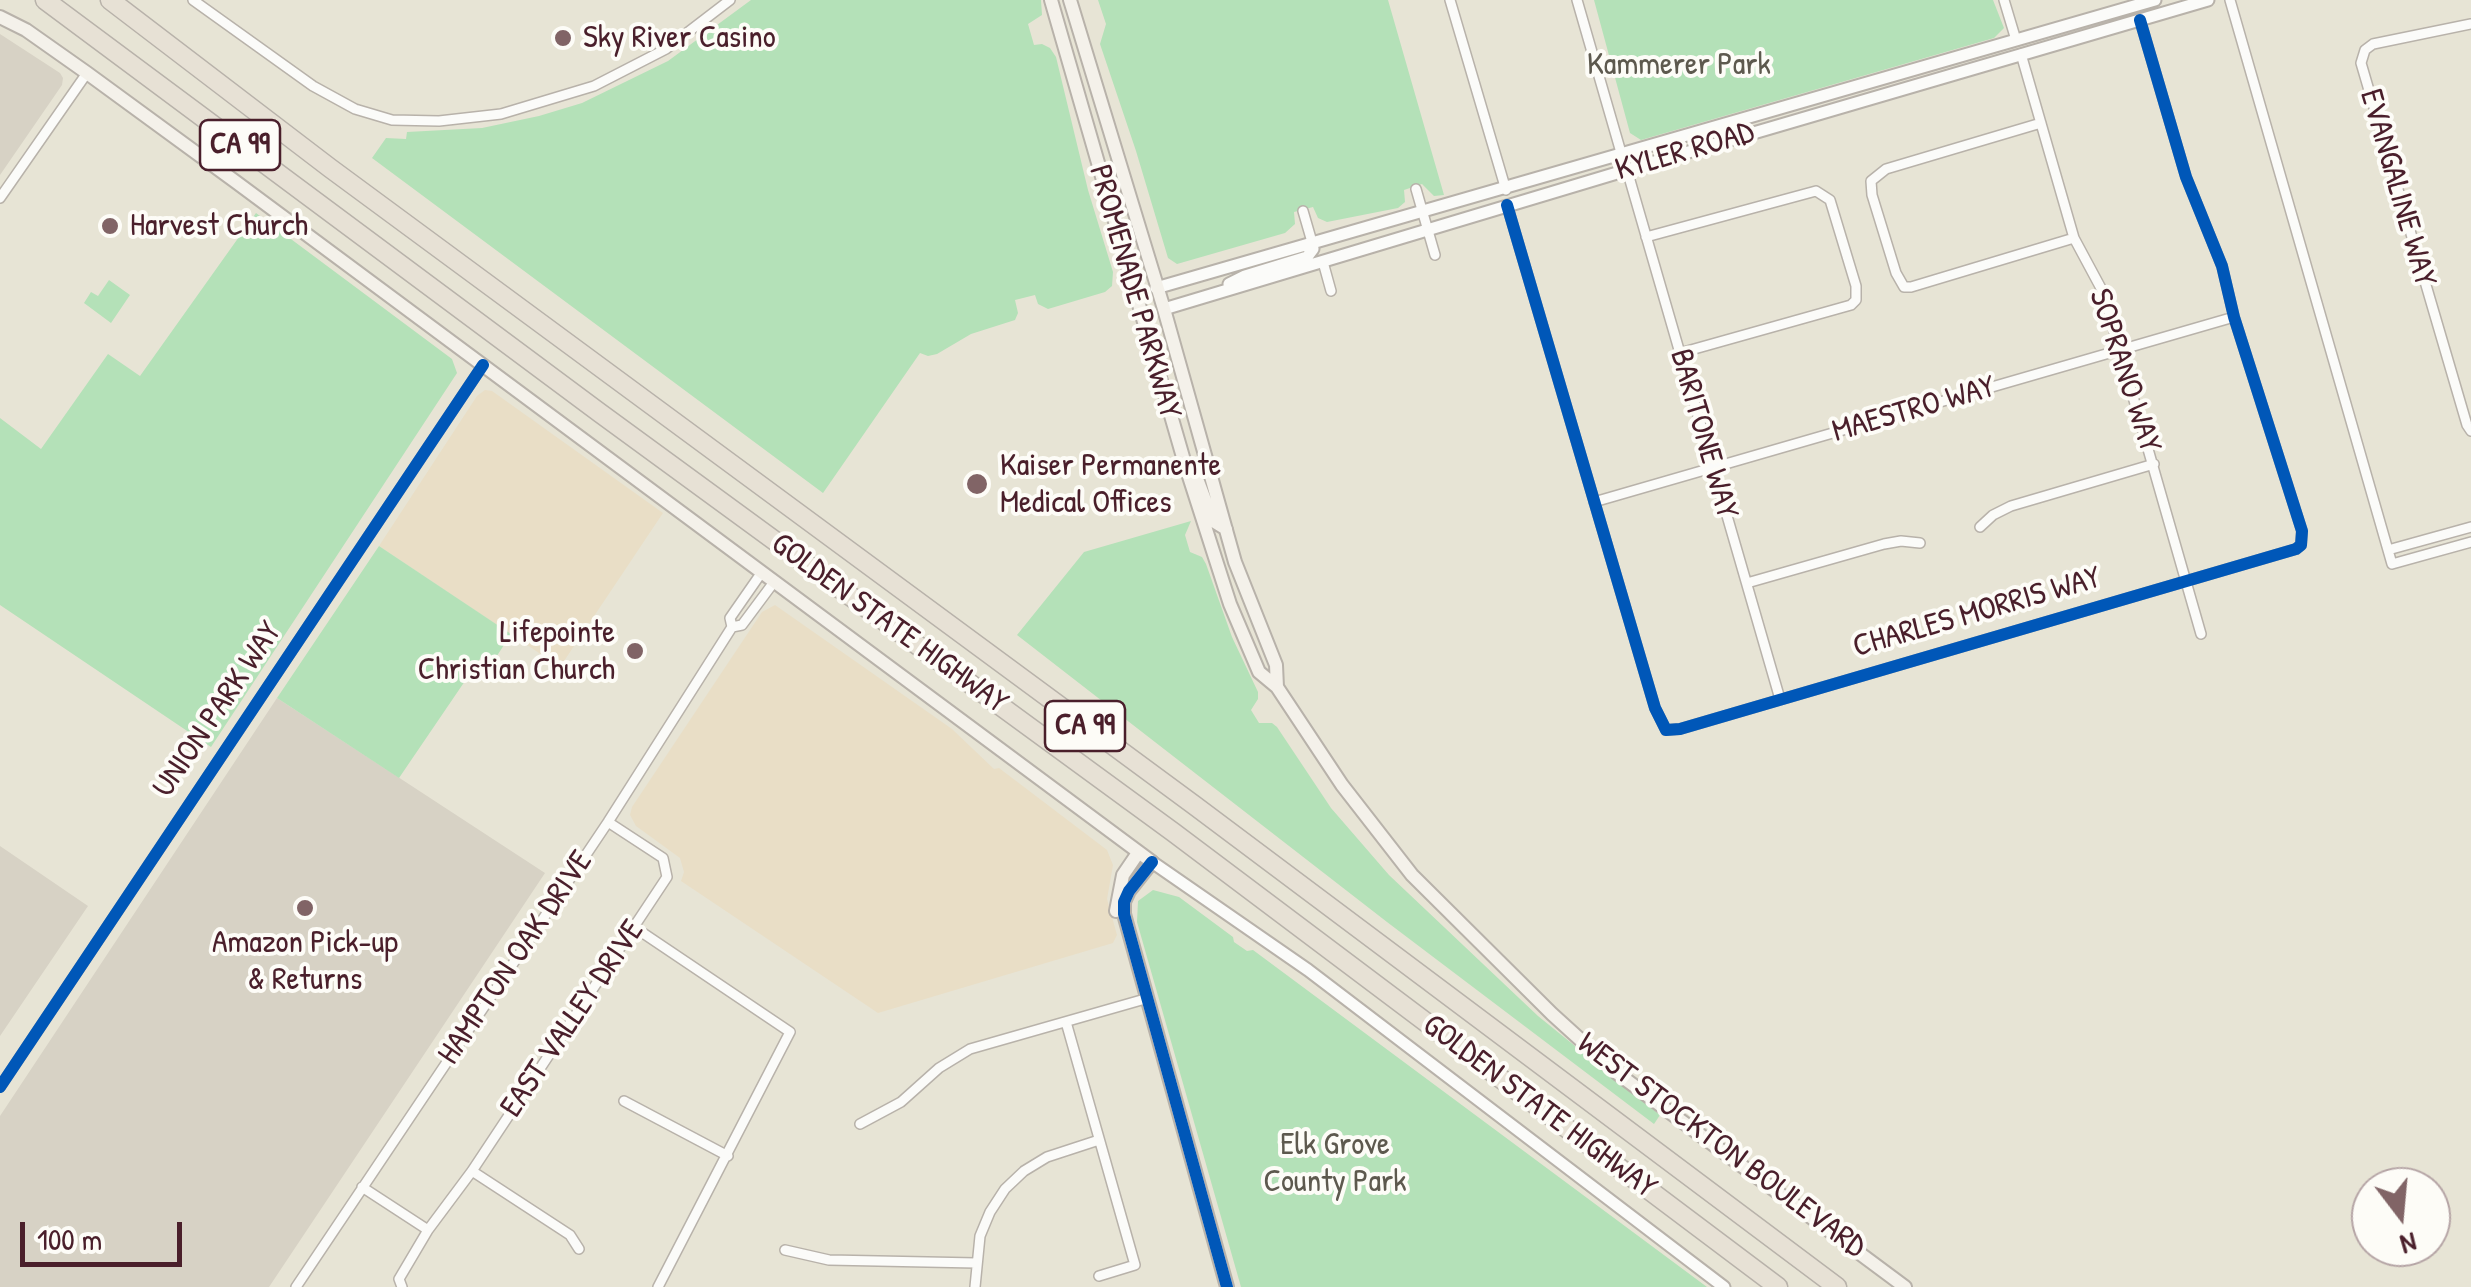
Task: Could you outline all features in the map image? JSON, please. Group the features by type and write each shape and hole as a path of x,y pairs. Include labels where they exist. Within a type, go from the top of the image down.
{"highway":[{"name":"GOLDEN STATE HIGHWAY","path":"45,0 1173,832 1778,1287"},
{"name":"GOLDEN STATE HIGHWAY","path":"110,0 330,168 1210,816 1837,1287"}],"main road":[{"path":"1055,0 1064,14 1076,18"},
{"name":"PROMENADE PARKWAY","path":"1055,0 1059,26 1185,464 1230,604 1259,672 1277,687 1342,784 1412,875"},
{"name":"PROMENADE PARKWAY","path":"1070,0 1249,605 1276,665 1277,687"},
{"path":"0,17 26,30 87,73 1152,862 1124,902 1126,926 1227,1287"},
{"path":"1059,26 1069,37 1092,111 1109,128"},
{"path":"1185,464 1193,467 1213,522 1226,529"},
{"path":"1208,540 1216,542 1240,601 1249,605"},
{"path":"1138,853 1118,887 1116,913 1131,967 1146,998"},
{"name":"WEST STOCKTON BOULEVARD","path":"1412,875 1617,1073 1905,1287"}],"street":[{"path":"193,0 328,95 367,114 416,121 501,114 582,90 666,49 730,0"},
{"path":"1450,0 1506,190"},
{"path":"1510,205 1533,190 1613,166 1622,156 1577,0"},
{"path":"1902,90 1929,74 2010,50 2016,40 2004,0"},
{"name":"KYLER ROAD","path":"1156,288 2155,0"},
{"name":"KYLER ROAD","path":"1164,309 2208,0"},
{"path":"2230,0 2392,564 2471,542"},
{"name":"CHARLES MORRIS WAY","path":"1510,205 1655,708 1666,730 2296,549 2303,537 2234,317 2222,266 2186,178 2140,20"},
{"path":"2020,54 2028,46 2073,24"},
{"name":"EVANGALINE WAY","path":"2471,24 2372,44 2362,54 2361,63 2471,430"},
{"name":"SOPRANO WAY","path":"2020,54 2074,238 2103,292 2201,634"},
{"path":"0,198 87,73"},
{"path":"2040,123 1886,169 1871,181 1872,195 1904,287 2074,238"},
{"path":"1626,170 1634,160 1703,139 1733,124"},
{"name":"BARITONE WAY","path":"1626,170 1780,699"},
{"path":"1416,188 1435,255"},
{"path":"1646,237 1816,191 1830,200 1856,286 1856,300 1851,305 1680,353"},
{"path":"1218,293 1245,276 1307,257 1312,242 1303,211"},
{"path":"1322,262 1332,291"},
{"name":"MAESTRO WAY","path":"1594,502 2234,317"},
{"name":"UNION PARK WAY","path":"0,1087 483,365"},
{"path":"1980,527 2011,506 2154,464"},
{"path":"2388,550 2471,527"},
{"path":"1747,584 1884,544 1920,543"},
{"name":"HAMPTON OAK DRIVE","path":"296,1287 608,822 732,627 730,618 762,572"},
{"name":"HAMPTON OAK DRIVE","path":"732,627 742,625 774,582"},
{"name":"EAST VALLEY DRIVE","path":"402,1287 398,1280 428,1230 472,1171 667,877 664,858 608,822"},
{"path":"1152,862 1308,970 1724,1287"},
{"path":"634,928 790,1032 658,1287"},
{"path":"860,1124 901,1102 959,1054 1146,998"},
{"path":"1066,1022 1135,1265 1098,1276"},
{"path":"624,1100 728,1156"},
{"path":"975,1287 984,1224 997,1200 1014,1180 1047,1157 1099,1140"},
{"path":"472,1171 570,1234 579,1248"},
{"path":"362,1187 428,1230"},
{"path":"785,1250 829,1260 976,1262"}],"shaded area":[{"path":"0,34 63,78 0,175"},
{"path":"485,390 492,391 663,513 560,667 379,546 477,396"},
{"path":"775,605 952,729 994,769 999,768 1107,850 1113,865 1107,899 1117,935 1113,943 878,1013 681,881 684,872 680,858 636,826 630,815 632,807 762,612"},
{"path":"277,698 545,873 269,1287 0,1287 0,1116"},
{"path":"0,846 88,906 0,1036"}],"green space":[{"path":"751,0 1041,0 1042,15 1028,24 1034,45 1050,48 1056,57 1088,190 1113,272 1112,286 1105,292 1048,309 1038,304 1035,295 1015,300 1015,320 971,334 937,354 920,353 823,493 372,158 386,138 406,139 407,132 482,128 582,103 668,61"},
{"path":"1098,0 1388,0 1444,195 1434,196 1422,184 1404,190 1405,202 1398,208 1327,222 1318,218 1313,207 1294,212 1295,224 1285,233 1177,264 1168,258 1100,44 1106,24"},
{"name":"Kammerer Park","path":"1594,0 1993,0 2004,28 1994,38 1641,140 1630,133"},
{"path":"256,213 452,359 457,373 211,747 0,605 0,418 41,449 108,354 140,376"},
{"path":"109,280 130,295 111,323 84,303 91,292 98,296"},
{"path":"1191,521 1185,535 1190,552 1202,557 1206,564 1232,637 1258,692 1251,710 1259,723 1277,727 1331,808 1389,875 1538,1016 1660,1115 1654,1124 1017,635 1084,552"},
{"path":"379,546 511,634 493,662 482,656 399,778 277,698"},
{"name":"Elk Grove County Park","path":"1153,890 1179,897 1233,937 1234,942 1247,951 1253,950 1707,1287 1241,1287 1137,922 1138,901"}],"cycle path":[{"path":"1507,205 1655,708 1666,730 2296,549 2301,545 2302,531 2234,317 2222,266 2186,177 2140,20"},
{"path":"0,1087 483,365"},
{"path":"1152,862 1129,891 1124,914 1227,1287"}],"place":[{"name":"Sky River Casino","path":"563,38"},
{"name":"Harvest Church","path":"110,226"},
{"name":"Kaiser Permanente Medical Offices","path":"977,484"},
{"name":"Lifepointe Christian Church","path":"635,651"},
{"name":"Amazon Pick-up & Returns","path":"305,908"}]}
